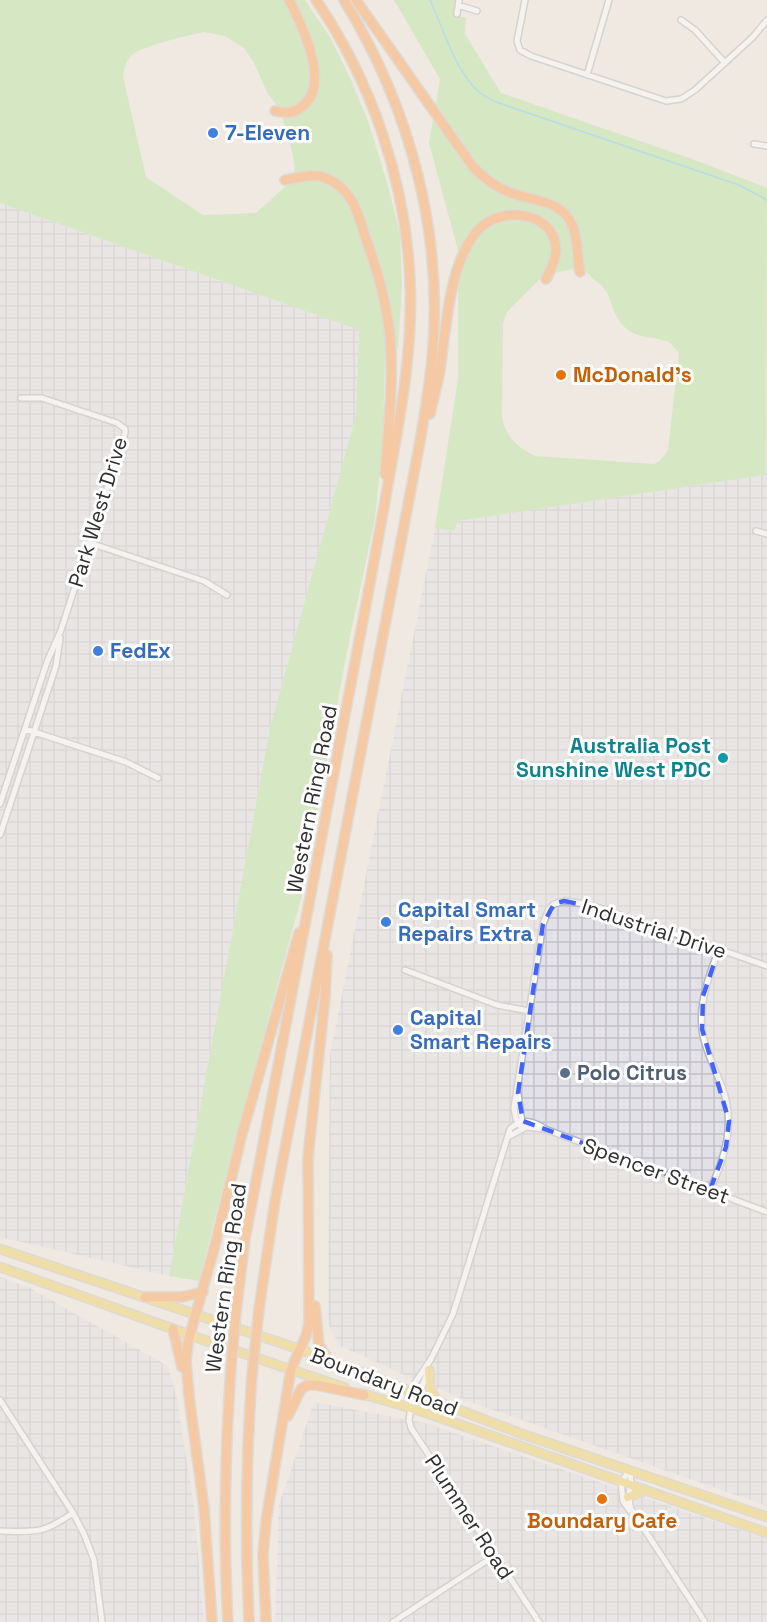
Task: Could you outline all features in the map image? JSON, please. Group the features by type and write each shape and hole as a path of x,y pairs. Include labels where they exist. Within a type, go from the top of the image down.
{"highway":[{"path":"275,111 289,113 296,111 308,101 315,87 315,74 308,45 289,0"},
{"name":"Western Ring Road","path":"228,1622 224,1518 225,1451 236,1312 245,1239 316,876 381,524 401,414 409,346 410,280 404,221 393,166 370,100 339,37 316,0"},
{"name":"Western Ring Road","path":"249,1622 246,1523 247,1451 259,1309 275,1201 398,559 423,424 432,359 434,303 424,201 405,127 381,66 344,0"},
{"path":"356,0 473,167 483,177 502,189 524,197 546,201 564,212 574,229 580,273"},
{"path":"285,180 317,176 341,187 358,211 377,271 388,322 391,370 381,524"},
{"path":"398,559 439,372 451,291 471,240 478,230 495,218 519,215 540,221 553,236 556,247 553,267 546,279"},
{"path":"212,1622 204,1508 186,1355 242,1134 316,876"},
{"path":"266,1622 263,1573 264,1538 291,1369 309,1324 310,1134 325,997 329,919"},
{"path":"309,1238 318,1339 322,1352 328,1359"},
{"path":"145,1297 182,1298 203,1292"},
{"path":"173,1329 189,1393"},
{"path":"282,1432 291,1405 304,1387 316,1385 364,1395"}],"main road":[{"name":"Boundary Road","path":"0,1249 328,1359 522,1434 767,1517"},
{"name":"Boundary Road","path":"0,1267 364,1395 411,1408 621,1487 632,1486 645,1490 767,1533"},
{"path":"429,1370 431,1390 434,1399 439,1403"},
{"path":"621,1487 645,1490"}],"street":[{"path":"525,0 517,46 520,50 586,75 658,99 673,101 688,96 764,29 767,20"},
{"path":"586,75 609,0"},
{"path":"457,14 459,3 477,11"},
{"path":"681,20 695,30 725,63"},
{"path":"754,144 767,146"},
{"name":"Park West Drive","path":"21,398 42,398 117,423 125,429 124,439 61,630"},
{"path":"756,531 767,534"},
{"path":"90,543 204,580 227,595"},
{"path":"0,804 47,662 61,630"},
{"path":"0,835 56,666 61,630"},
{"path":"25,729 126,762 158,778"},
{"name":"Industrial Drive","path":"521,1124 514,1108 543,924 549,909 554,904 564,901 595,907 767,966"},
{"path":"710,1190 726,1146 729,1121 724,1090 708,1055 702,1029 703,996 719,949"},
{"path":"405,970 497,1005 529,1011"},
{"path":"411,1408 457,1303 507,1138 521,1124"},
{"name":"Spencer Street","path":"521,1124 544,1129 767,1212"},
{"path":"416,1394 415,1383 432,1359"},
{"path":"0,1400 73,1513 84,1534 94,1560 102,1622"},
{"name":"Plummer Road","path":"411,1408 409,1420 411,1428 539,1622"},
{"path":"630,1470 632,1486"},
{"path":"630,1470 621,1487 627,1507 705,1622"},
{"path":"0,1531 41,1531 73,1513"},
{"path":"393,1622 494,1556"}],"highlighted area":[{"path":"564,901 603,909 719,949 703,996 702,1029 729,1121 726,1147 710,1190 523,1121 518,1093 543,924 554,904"}],"shaded area":[{"path":"0,203 359,330 356,415 270,728 169,1276 0,1237"},
{"path":"767,470 767,1506 470,1402 339,1345 328,1323 328,1261 330,1055 435,528 454,531 458,521 765,475"},
{"path":"0,1277 30,1288 168,1366 177,1399 194,1508 204,1622 0,1622"},
{"path":"314,1402 425,1423 767,1539 767,1622 275,1622 279,1505"}],"green space":[{"path":"0,0 305,0 330,37 368,121 400,234 402,287 398,348 385,356 383,438 375,518 347,651 303,891 199,1281 169,1276 270,728 356,415 359,330 0,203","holes":["204,32 225,36 243,47 253,61 268,94 280,109 293,155 295,172 288,184 256,213 203,215 146,177 123,77 130,57 145,48"]},
{"path":"394,0 456,0 453,15 466,18 465,34 501,93 692,159 767,188 766,475 458,521 454,531 435,528 458,379 458,250 429,143 440,79","holes":["583,267 606,291 622,325 640,336 669,342 679,353 668,450 660,461 654,464 535,456 513,441 506,430 502,417 503,323 507,312 544,275"]}],"waterway":[{"path":"430,0 463,74 485,96 496,102 739,185 767,200"}],"place":[{"name":"7-Eleven","path":"213,133"},
{"name":"McDonald's","path":"561,375"},
{"name":"FedEx","path":"98,651"},
{"name":"Australia Post Sunshine West PDC","path":"723,758"},
{"name":"Capital Smart Repairs Extra","path":"386,922"},
{"name":"Capital Smart Repairs","path":"398,1030"},
{"name":"Polo Citrus","path":"565,1073"},
{"name":"Boundary Cafe","path":"602,1499"}]}
